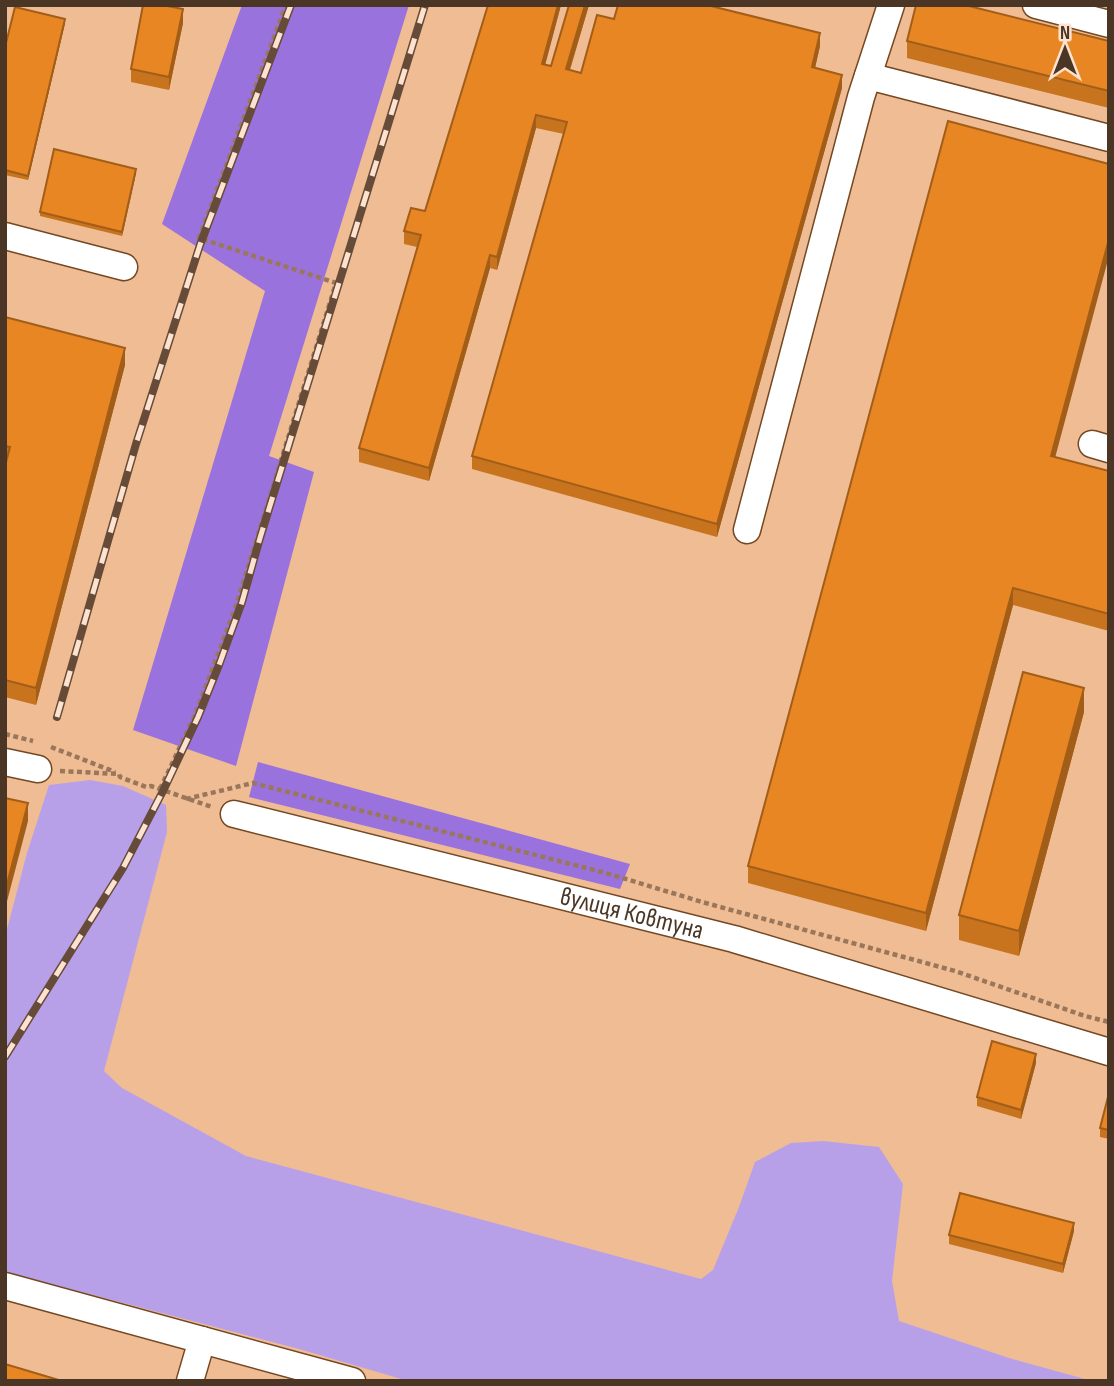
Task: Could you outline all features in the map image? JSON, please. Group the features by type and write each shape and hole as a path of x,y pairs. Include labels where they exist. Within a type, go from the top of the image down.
{"street":[{"path":"747,530 861,97 891,5"},
{"path":"1036,5 1109,24"},
{"path":"868,76 1109,138"},
{"path":"5,236 124,267"},
{"path":"5,762 38,769"},
{"name":"вулиця Ковтуна","path":"234,814 734,939 1109,1052"},
{"path":"5,1286 352,1381"},
{"path":"190,1381 202,1339"}],"path":[{"path":"160,789 195,715 236,609 336,283 199,238 286,5"},
{"path":"5,734 40,743 146,787 151,786 234,814"},
{"path":"38,769 118,774"},
{"path":"186,799 253,783 606,873 944,968 1109,1022"}],"shaded area":[{"path":"242,5 409,5 269,456 314,472 236,766 133,730 265,291 162,224"},
{"path":"258,762 630,864 620,889 249,797"},
{"path":"90,780 123,786 166,805 167,832 104,1071 122,1088 246,1156 701,1279 713,1270 755,1162 791,1143 823,1141 879,1147 903,1184 892,1281 899,1321 1009,1358 1092,1381 408,1381 299,1349 5,1272 5,937 27,853 49,785"}],"building":[{"path":"143,5 183,9 169,77 131,69"},
{"path":"488,5 558,5 542,64 551,66 569,5 585,5 566,69 581,73 597,15 614,19 618,5 707,5 820,33 812,67 842,75 717,524 472,456 567,122 536,115 497,257 490,255 429,468 359,448 421,235 404,231 411,208 425,211"},
{"path":"916,5 965,5 1109,41 1109,91 907,41"},
{"path":"15,7 65,19 28,176 5,170 5,47"},
{"path":"948,121 1109,164 1109,239 1051,456 1109,471 1109,614 1013,588 926,913 748,866"},
{"path":"54,149 136,169 122,232 40,212"},
{"path":"5,317 125,348 36,688 5,680 5,466 10,447 5,446"},
{"path":"1023,672 1084,688 1019,931 959,915"},
{"path":"5,798 28,803 5,892"},
{"path":"992,1041 1036,1054 1021,1110 977,1097"},
{"path":"1109,1093 1109,1130 1100,1128"},
{"path":"960,1193 1074,1223 1063,1264 949,1235"},
{"path":"5,1364 62,1381 5,1381"}],"railway":[{"path":"57,717 136,444 200,245 291,5"},
{"path":"5,1057 123,868 198,717 219,665 242,602 425,5"}]}
